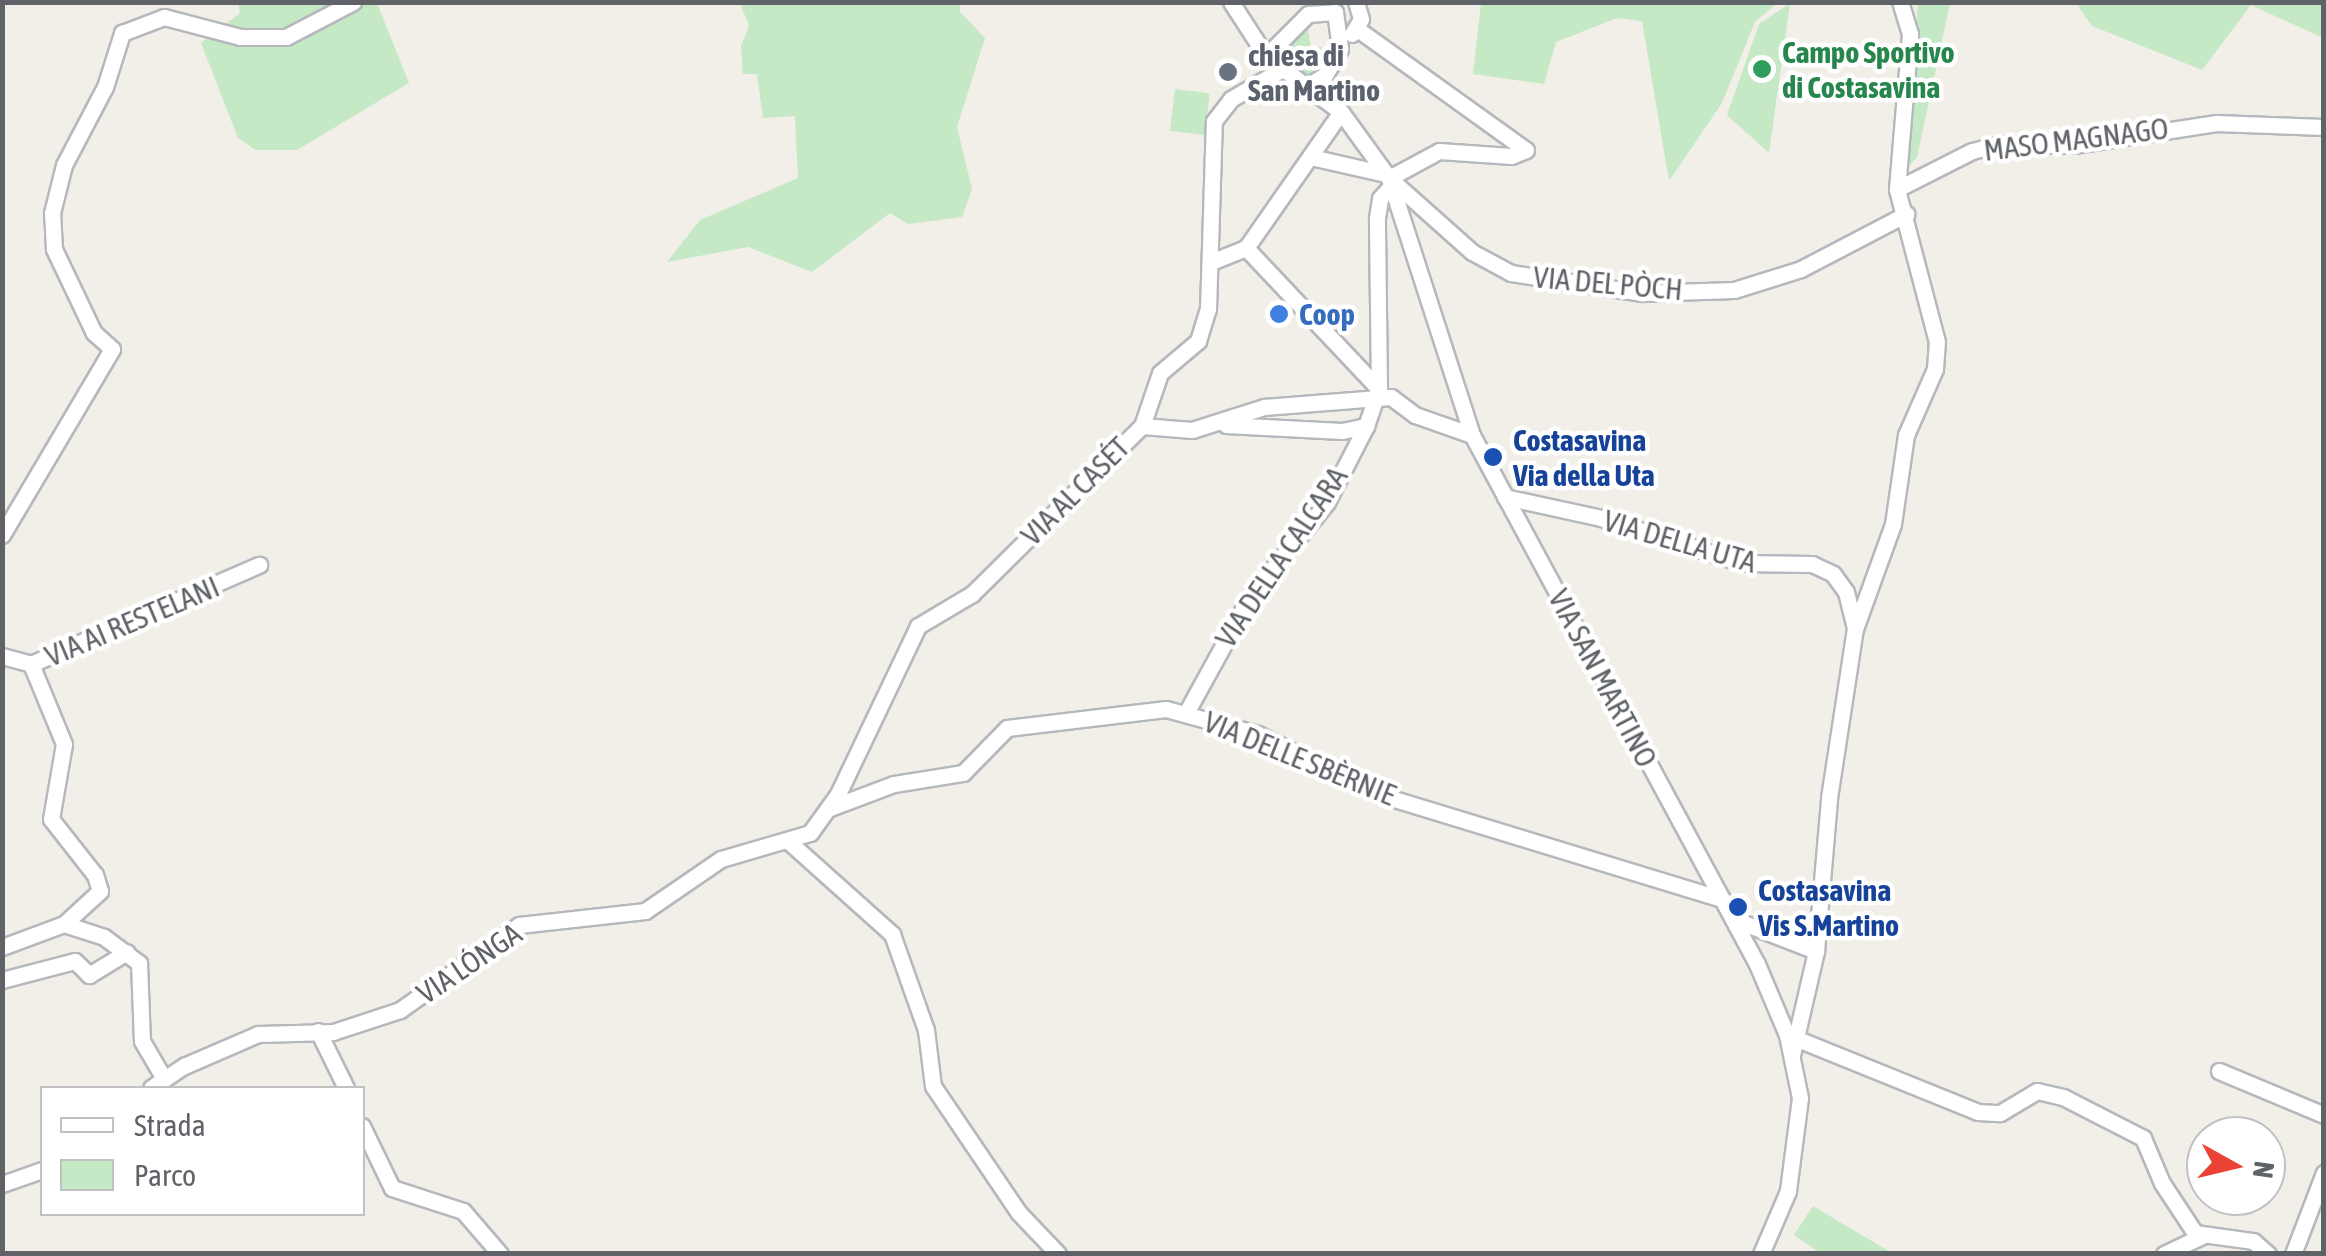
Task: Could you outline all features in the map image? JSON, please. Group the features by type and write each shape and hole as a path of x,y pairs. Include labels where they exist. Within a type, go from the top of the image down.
{"street":[{"path":"2,535 112,349 94,334 54,249 52,213 64,165 105,88 122,33 164,18 240,37 286,37 353,2"},
{"path":"1232,2 1266,56 1308,14 1335,12 1340,48"},
{"path":"1309,85 1325,76 1356,28 1362,5 1356,2"},
{"path":"1900,2 1910,34 1897,189 1938,342 1935,368 1906,436 1893,524 1854,629 1829,798 1816,951 1796,1048 1978,1112 2000,1113 2038,1091 2063,1096 2142,1138 2179,1211 2204,1234"},
{"path":"1310,157 1389,179 1439,151 1511,156 1526,150 1356,28"},
{"name":"VIA SAN MARTINO","path":"1266,56 1340,112 1389,179 1472,435 1734,918 1796,1048 1801,1133 1788,1192 1761,1254"},
{"name":"VIA AL CASÉT","path":"830,808 918,626 972,594 1142,426 1160,373 1198,340 1211,262 1214,122 1231,99 1284,68"},
{"path":"1211,262 1246,248 1340,112"},
{"name":"MASO MAGNAGO","path":"1897,189 1972,151 2002,144 2074,145 2216,123 2324,127"},
{"name":"VIA DEL PÒCH","path":"1389,179 1472,252 1511,273 1642,292 1734,290 1801,269 1906,214"},
{"name":"VIA DELLA CALCARA","path":"1186,712 1251,595 1326,502 1378,395 1377,218 1380,198 1389,179"},
{"path":"1246,248 1378,395"},
{"path":"1142,426 1176,431 1212,425 1264,408 1378,395 1391,397 1415,415 1472,435"},
{"path":"1212,425 1342,431 1366,426"},
{"name":"VIA DELLA UTA","path":"1505,497 1601,518 1742,563 1812,564 1834,574 1846,592"},
{"name":"VIA AI RESTELANI","path":"2,656 31,664 260,566"},
{"path":"1854,629 1846,592 1872,587"},
{"path":"2,947 64,924 95,900 99,882 51,820 64,744 31,664"},
{"name":"VIA DELLE SBÈRNIE","path":"830,808 894,784 963,773 992,737 1021,724 1166,709 1258,734 1378,794 1722,899"},
{"name":"VIA LÓNGA","path":"157,1083 258,1034 364,1025 400,1010 519,924 645,911 721,859 810,833 830,808"},
{"path":"788,841 892,934 926,1030 933,1086 1018,1213 1058,1254"},
{"path":"1734,918 1816,951"},
{"path":"64,924 104,936 128,952 145,982 142,1041 157,1083"},
{"path":"2,980 75,961 89,975 128,952"},
{"path":"318,1030 345,1086"},
{"path":"2218,1071 2324,1115"},
{"path":"365,1132 392,1188 463,1211 500,1254"},
{"path":"2,1184 40,1171"},
{"path":"2293,1254 2324,1173"},
{"path":"2164,1254 2204,1234 2254,1241 2268,1254"}],"green space":[{"path":"1481,2 1777,3 1755,22 1722,103 1669,181 1642,21 1617,18 1556,42 1544,84 1473,74"},
{"path":"238,3 377,3 409,83 297,150 256,150 238,138 201,43 240,13"},
{"path":"740,3 960,3 960,12 985,38 957,127 972,189 962,217 908,224 890,213 812,272 748,247 667,262 700,220 798,178 795,116 763,118 757,74 743,74 741,46 749,26"},
{"name":"Campo Sportivo di Costasavina","path":"1790,3 1769,153 1727,115 1759,24"},
{"path":"1918,3 1950,3 1917,157 1903,173"},
{"path":"2076,3 2323,3 2323,38 2251,5 2202,70 2092,26"},
{"path":"1306,20 1311,48 1338,46 1315,82 1273,50"},
{"path":"1175,89 1210,93 1205,135 1170,131"},
{"path":"1813,1206 1892,1253 1820,1253 1794,1235"}],"place":[{"name":"Campo Sportivo di Costasavina","path":"1762,69"},
{"name":"chiesa di San Martino","path":"1228,72"},
{"name":"Coop","path":"1279,314"},
{"name":"Costasavina Via della Uta","path":"1493,457"},
{"name":"Costasavina Vis S.Martino","path":"1738,907"}]}
